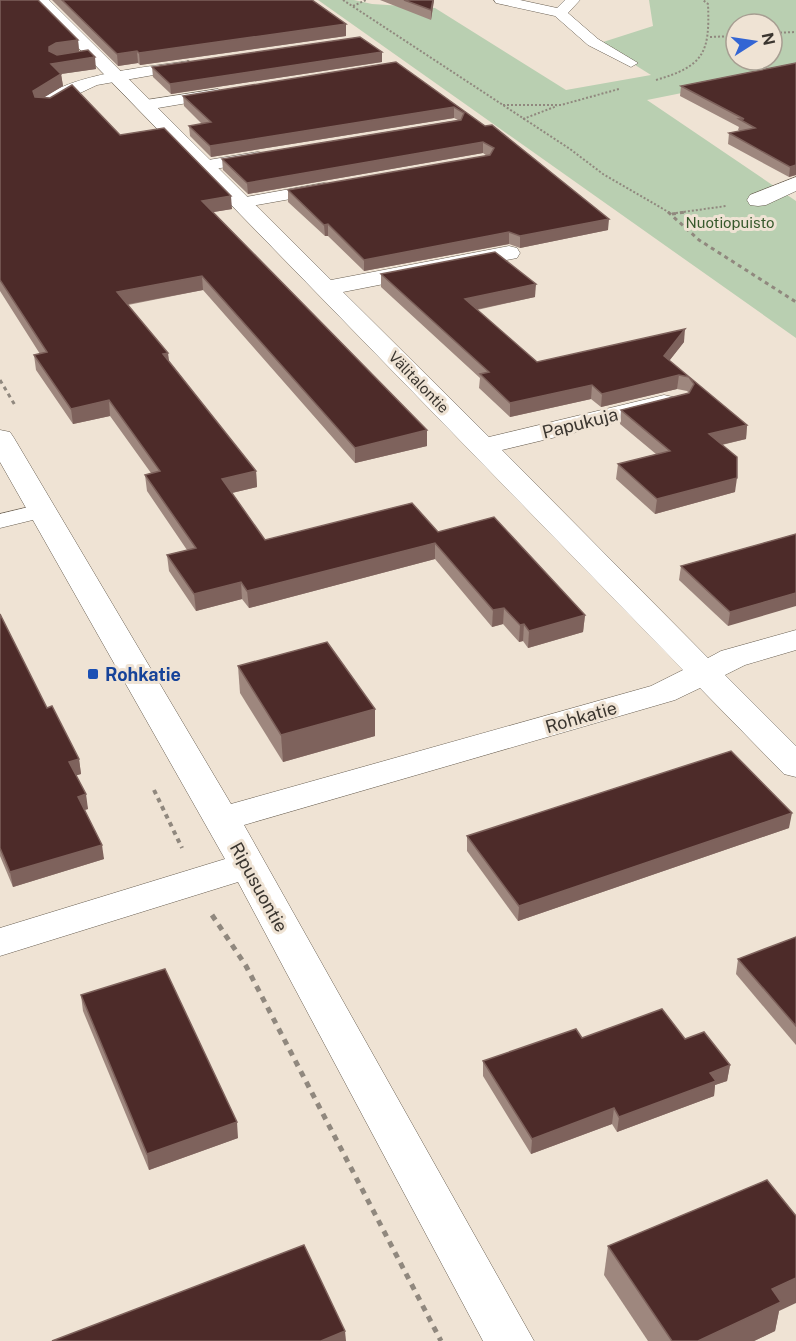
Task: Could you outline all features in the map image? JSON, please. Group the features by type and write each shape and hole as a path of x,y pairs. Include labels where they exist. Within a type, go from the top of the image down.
{"street":[{"name":"Välitalontie","path":"37,2 86,57 116,76 146,105 202,166 326,288 703,674 796,766"},
{"path":"758,200 796,183"},
{"path":"326,288 509,253"},
{"name":"Papukuja","path":"482,447 678,399"},
{"name":"Ripusuontie","path":"0,440 222,819 509,1341"},
{"name":"Rohkatie","path":"222,819 663,693 733,658 796,640"},
{"path":"0,942 247,866"}],"lane":[{"path":"501,0 560,13 588,40 631,63"},
{"path":"560,13 573,0"},
{"path":"44,105 72,89 116,76 198,64"},
{"path":"146,105 236,91"},
{"path":"202,166 271,155"},
{"path":"240,203 344,185"},
{"path":"0,521 41,511"}],"path":[{"path":"343,0 603,174 671,214 699,240 796,302"},
{"path":"353,6 366,0"},
{"path":"651,81 687,70 704,54 710,37 708,4 703,0"},
{"path":"710,37 724,36"},
{"path":"523,119 561,105 620,89"},
{"path":"502,105 561,105"},
{"path":"671,214 758,200"},
{"path":"213,919 246,966 441,1341"}],"green space":[{"name":"Nuotiopuisto","path":"318,0 354,0 372,4 435,8 566,90 651,75 600,43 653,26 649,0 796,0 796,70 647,100 796,201 796,338"}],"building":[{"path":"0,0 38,0 78,40 56,43 49,47 49,51 57,55 88,50 95,57 51,64 61,74 33,91 35,97 50,98 72,85 120,135 164,128 231,196 202,201 427,430 355,448 202,276 117,292 168,353 163,354 256,471 222,479 265,540 412,503 438,532 494,517 585,615 529,631 504,608 493,610 435,543 247,591 241,582 194,594 167,555 196,548 145,475 160,471 109,400 71,409 34,355 47,352 0,280"},
{"path":"62,0 312,0 346,24 139,53 137,51 117,54"},
{"path":"404,0 433,0 431,10"},
{"path":"360,37 382,52 170,84 152,67"},
{"path":"396,62 485,126 492,125 609,219 520,236 509,232 364,260 328,224 324,225 288,190 490,155 494,148 483,142 247,183 222,159 461,120 464,113 454,107 210,146 189,126 211,122 183,96"},
{"path":"796,63 796,165 790,167 729,133 755,128 739,119 744,119 681,86 751,72 784,72 784,65"},
{"path":"495,252 536,284 465,299 537,362 685,329 664,356 747,425 709,434 737,457 737,478 657,499 618,464 670,451 621,410 689,393 694,384 689,377 679,375 602,394 592,385 510,403 480,374 489,372 381,274"},
{"path":"796,534 796,593 730,612 681,566"},
{"path":"0,614 47,708 52,706 79,759 69,762 86,794 78,797 102,845 10,872 0,848"},
{"path":"327,642 375,709 281,735 238,666"},
{"path":"731,751 792,813 519,906 467,836"},
{"path":"796,937 796,1026 738,959"},
{"path":"165,969 237,1122 147,1154 81,995"},
{"path":"662,1009 685,1039 704,1032 730,1065 710,1073 716,1081 619,1117 614,1108 532,1139 483,1061 576,1029 582,1038"},
{"path":"767,1180 796,1216 796,1278 772,1289 781,1302 698,1341 672,1341 608,1246"},
{"path":"304,1245 345,1331 321,1341 52,1341"}],"place":[{"name":"Rohkatie","path":"93,674"}]}
